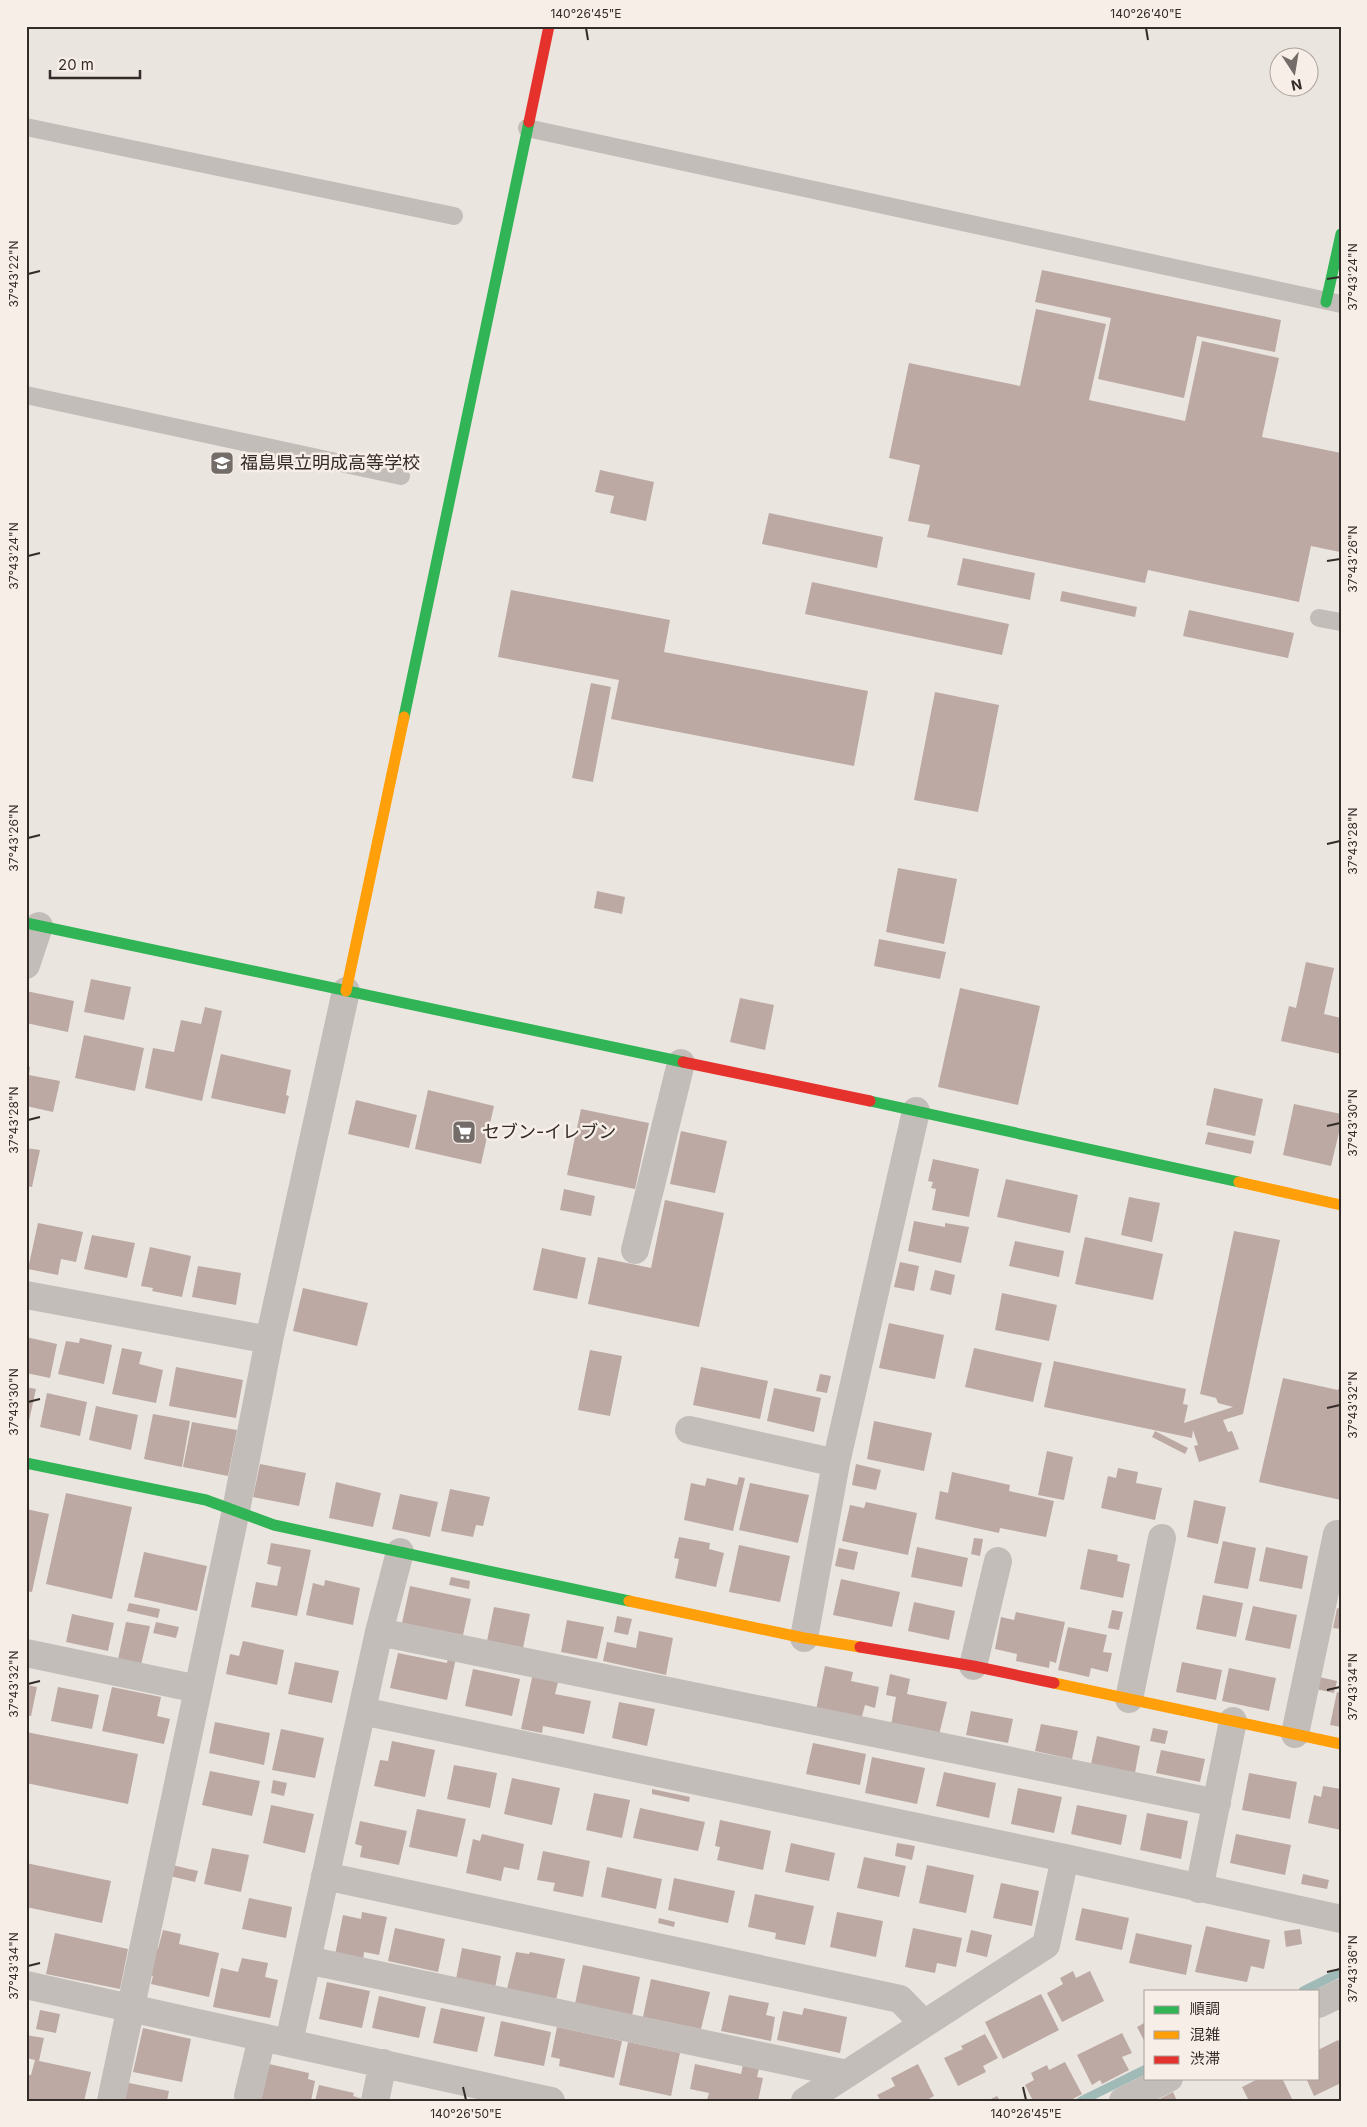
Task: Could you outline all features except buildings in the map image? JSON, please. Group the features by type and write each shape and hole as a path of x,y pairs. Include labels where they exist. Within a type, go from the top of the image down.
{"street":[{"path":"111,2101 236,1510 269,1340 346,991 549,26"},
{"path":"1334,303 1341,234"},
{"path":"26,965 33,925 916,1111 1341,1205"},
{"path":"635,1250 681,1063"},
{"path":"804,1638 836,1463 916,1111"},
{"path":"26,1295 269,1340"},
{"path":"689,1430 836,1463"},
{"path":"26,1463 206,1500 274,1525 400,1552 804,1638 974,1666 1341,1744"},
{"path":"1294,1734 1337,1534"},
{"path":"1129,1699 1162,1538"},
{"path":"289,2042 379,1632 400,1552"},
{"path":"974,1666 998,1561"},
{"path":"379,1632 1217,1803"},
{"path":"26,1653 198,1689"},
{"path":"362,1711 1065,1858 1341,1918"},
{"path":"1200,1888 1233,1721"},
{"path":"806,2101 1046,1945 1065,1858"},
{"path":"325,1876 900,1999 924,2024"},
{"path":"307,1960 846,2074"},
{"path":"26,1985 383,2063 521,2097 552,2101"},
{"path":"1320,2003 1341,1992"},
{"path":"248,2096 262,2038"},
{"path":"375,2101 383,2063"},
{"path":"1123,2101 1164,2080"}],"lane":[{"path":"26,127 454,216"},
{"path":"527,128 1334,303"},
{"path":"26,395 401,476"},
{"path":"1319,618 1341,622"}],"waterway":[{"path":"1305,1990 1341,1972"},
{"path":"1081,2101 1144,2070"}],"traffic: fast":[{"path":"404,717 529,122"},
{"path":"1326,302 1341,234"},
{"path":"26,923 683,1062"},
{"path":"870,1101 1239,1182"},
{"path":"26,1463 206,1500 274,1525 629,1601"}],"traffic: slow":[{"path":"346,991 404,717"},
{"path":"1239,1182 1341,1205"},
{"path":"629,1601 804,1638 860,1647"},
{"path":"1054,1683 1341,1744"}],"traffic: jam":[{"path":"529,122 549,26"},
{"path":"683,1062 870,1101"},
{"path":"860,1647 973,1666 1054,1683"}],"place":[{"name":"福島県立明成高等学校","path":"222,463"},
{"name":"セブン-イレブン","path":"464,1132"}]}
